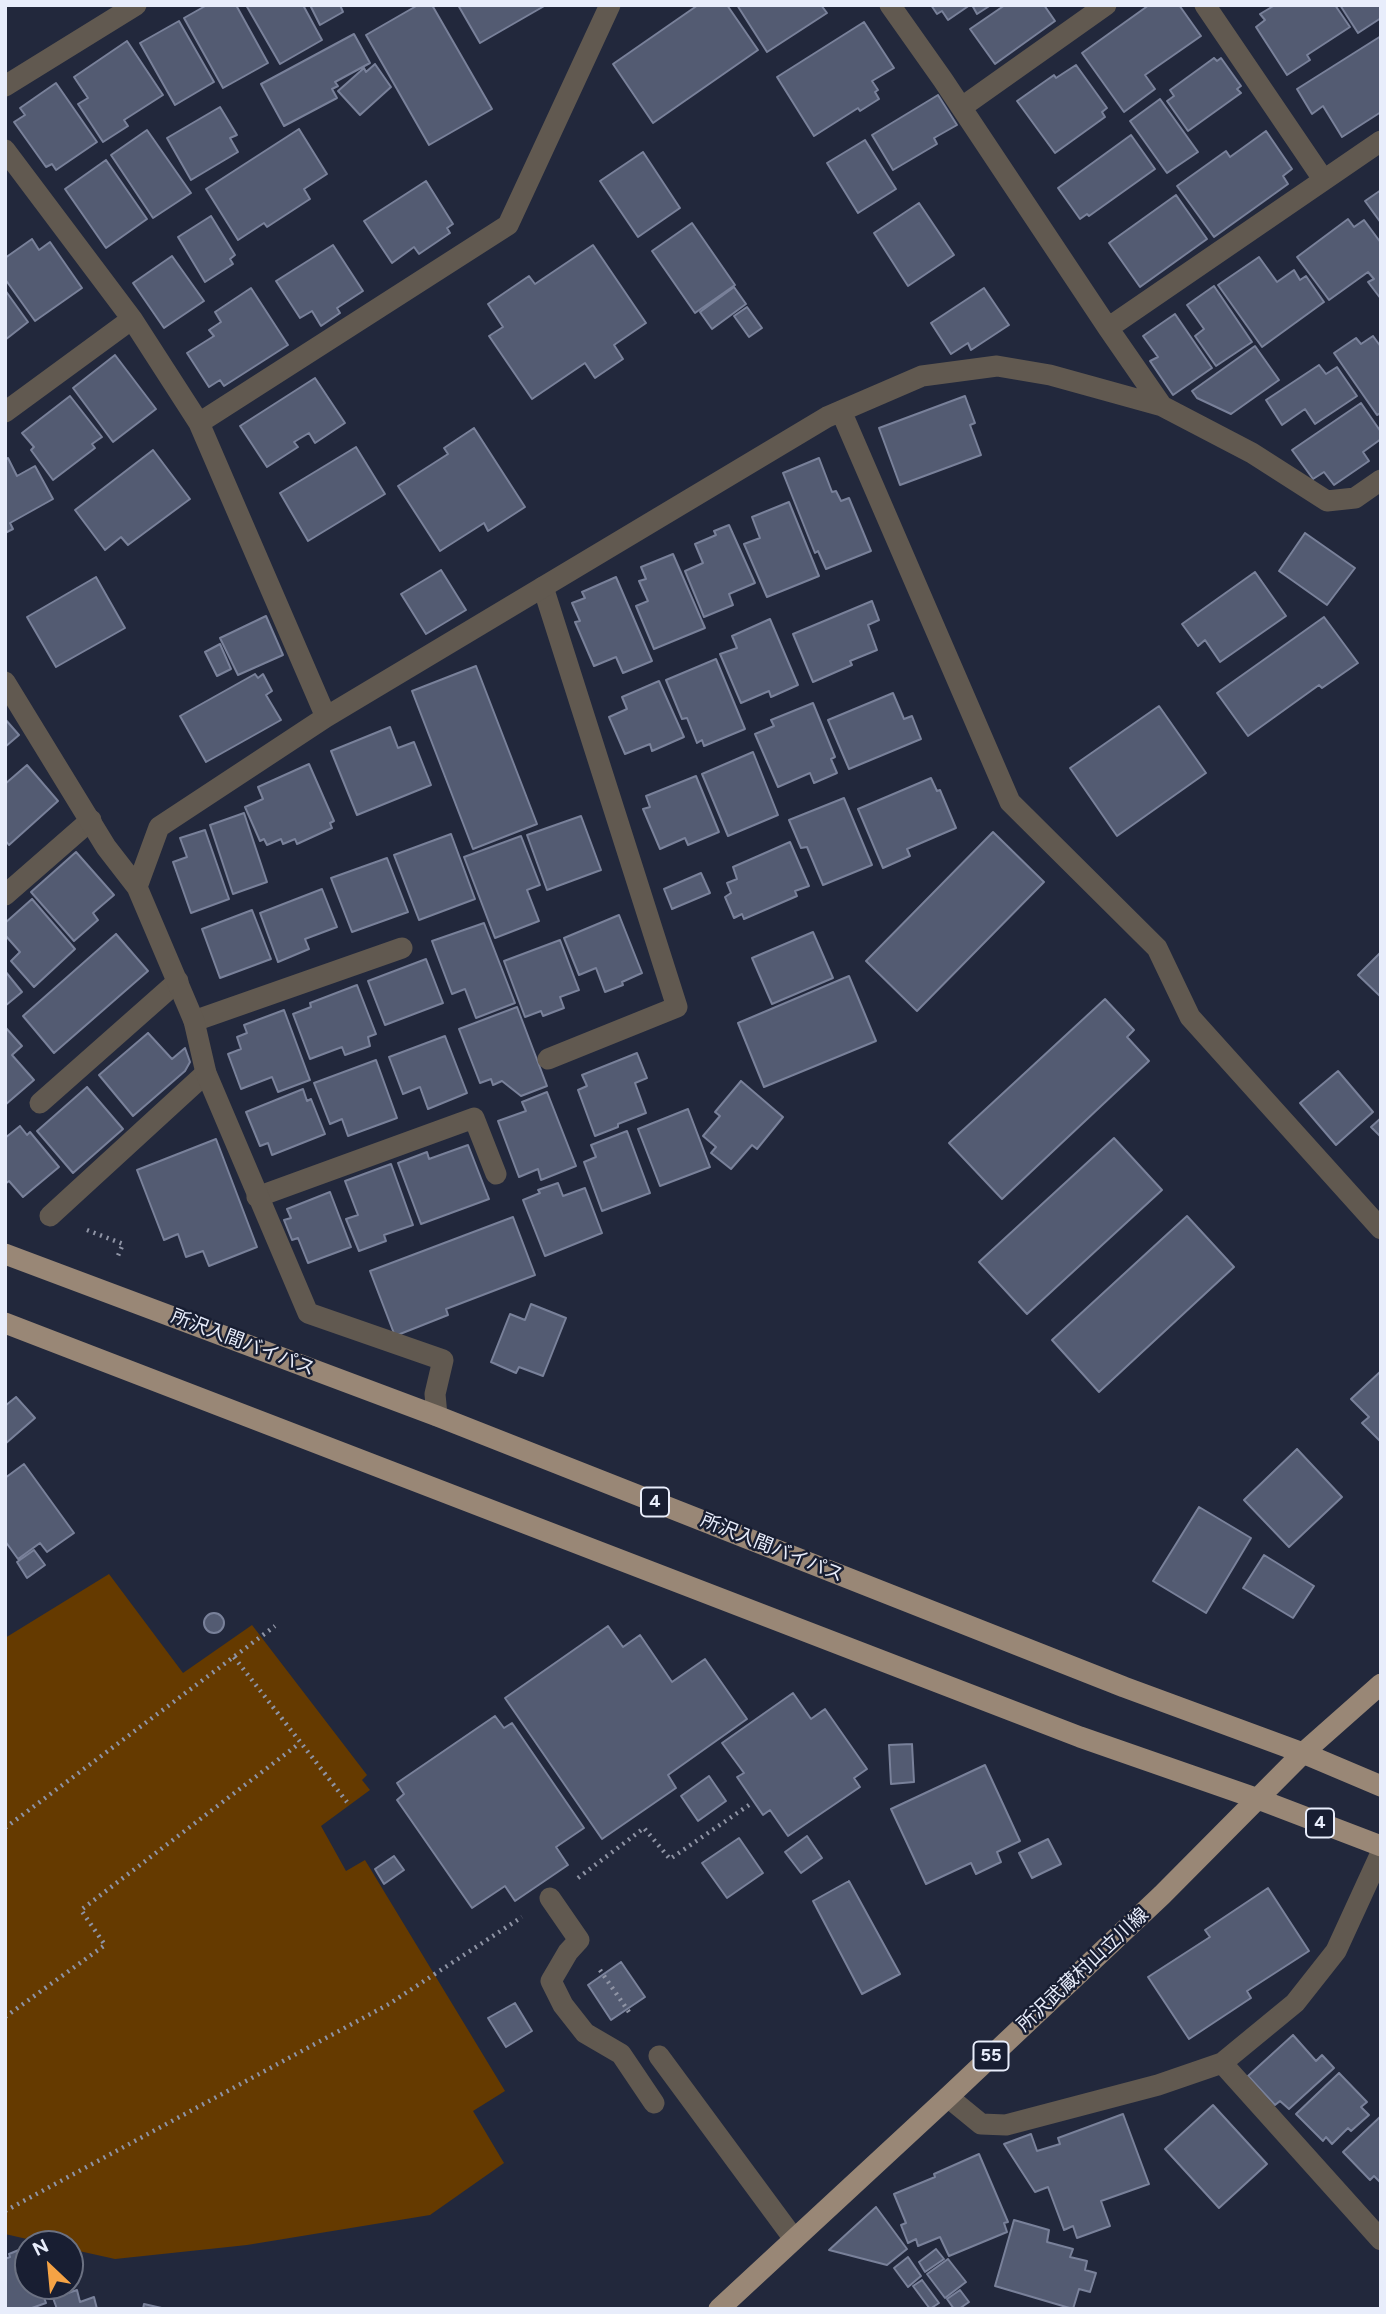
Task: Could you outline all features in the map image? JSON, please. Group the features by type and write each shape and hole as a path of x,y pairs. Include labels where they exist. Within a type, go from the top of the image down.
{"main road":[{"name":"所沢入間バイパス","path":"5,1254 437,1416 1124,1687 1303,1753 1381,1786"},
{"name":"4","path":"5,1323 1080,1737 1258,1799 1381,1846"},
{"name":"所沢武蔵村山立川線","path":"719,2309 1162,1895 1303,1753 1381,1684"}],"street":[{"path":"5,86 136,5"},
{"path":"199,423 508,225 610,5"},
{"path":"890,5 962,107 1162,405"},
{"path":"962,107 1106,5"},
{"path":"1205,5 1323,179"},
{"path":"1108,328 1381,141"},
{"path":"5,150 132,319 199,423 326,718"},
{"path":"5,412 132,319"},
{"path":"137,887 159,827 326,718 815,424 922,376 997,366 1050,375 1162,405 1252,453 1327,501 1355,498 1381,480"},
{"path":"841,411 1010,802 1157,948 1190,1017 1381,1229"},
{"path":"542,587 677,1007 548,1059"},
{"path":"5,682 106,846 137,887 194,1021 206,1073 308,1313 443,1360 435,1394 437,1416"},
{"path":"5,895 91,820"},
{"path":"194,1021 402,948"},
{"path":"40,1103 178,981"},
{"path":"50,1216 206,1073"},
{"path":"257,1197 474,1118 496,1174"},
{"path":"948,2097 981,2124 1006,2125 1158,2085 1222,2063 1295,2003 1336,1951 1381,1853"},
{"path":"550,1899 579,1940 568,1952 551,1981 563,2005 585,2033 621,2054 654,2103"},
{"path":"659,2056 794,2239"},
{"path":"1222,2063 1381,2241"}],"path":[{"path":"50,1216 123,1244 114,1265"},
{"path":"5,1828 275,1626"},
{"path":"234,1657 346,1802"},
{"path":"5,2017 105,1945 81,1910 300,1743"},
{"path":"5,2211 389,2004 550,1899 644,1828 670,1859 749,1805"},
{"path":"579,1940 638,2025"}],"shaded area":[{"path":"109,1574 183,1673 252,1625 367,1775 362,1780 370,1790 321,1826 346,1871 365,1860 505,2091 473,2111 504,2163 430,2215 247,2245 115,2259 84,2252 84,2230 14,2230 14,2236 5,2234 5,1638"}],"building":[{"path":"207,5 236,5 268,63 223,88 184,18"},
{"path":"246,5 303,5 322,40 280,64"},
{"path":"310,5 340,5 343,12 320,25"},
{"path":"418,5 432,5 492,109 429,145 366,35"},
{"path":"458,5 546,5 480,43"},
{"path":"698,5 727,5 758,50 653,123 613,64"},
{"path":"737,5 821,5 827,13 767,52"},
{"path":"931,5 970,5 948,20 942,11 937,14"},
{"path":"972,5 991,5 977,14"},
{"path":"1005,5 1044,5 1055,21 995,64 970,29"},
{"path":"1149,5 1179,5 1201,36 1145,75 1155,89 1124,112 1082,53"},
{"path":"1275,5 1335,5 1350,27 1307,55 1310,60 1287,75 1256,27 1265,20 1260,14"},
{"path":"1340,5 1381,5 1381,18 1358,33"},
{"path":"179,21 214,82 175,105 140,43"},
{"path":"864,22 894,68 872,81 878,90 875,92 879,99 860,111 858,108 814,136 777,77"},
{"path":"354,34 370,63 335,82 338,86 332,89 337,98 284,126 261,84"},
{"path":"1381,36 1381,112 1342,137 1323,106 1312,114 1297,89"},
{"path":"127,41 163,95 124,120 128,126 103,142 78,104 88,98 74,77"},
{"path":"1214,58 1217,61 1221,58 1241,86 1237,89 1241,93 1188,131 1167,101 1174,96 1170,90"},
{"path":"375,64 391,87 360,115 338,91 364,68 366,72"},
{"path":"1076,65 1107,108 1102,112 1105,117 1055,153 1017,101 1054,75 1056,78"},
{"path":"56,83 97,142 56,170 52,164 46,167 14,122 25,115 20,108"},
{"path":"938,95 957,125 934,138 937,144 893,170 872,135"},
{"path":"1160,99 1198,152 1167,173 1130,121"},
{"path":"220,107 237,135 230,138 238,152 191,180 167,138"},
{"path":"299,129 327,174 304,189 310,199 267,227 264,223 238,240 206,189"},
{"path":"147,130 191,193 153,218 111,155"},
{"path":"1266,131 1292,169 1283,176 1288,184 1214,237 1177,186 1226,151 1230,157"},
{"path":"1131,135 1155,169 1089,216 1087,214 1080,219 1058,188"},
{"path":"865,140 896,189 858,213 827,163"},
{"path":"643,152 680,208 638,237 600,181"},
{"path":"106,160 147,219 106,248 65,189"},
{"path":"426,181 453,224 447,228 450,233 419,254 414,247 392,263 364,221"},
{"path":"1381,190 1381,223 1365,201"},
{"path":"1176,195 1207,239 1140,287 1109,243"},
{"path":"919,203 954,255 908,286 874,233"},
{"path":"211,216 235,255 230,259 233,264 205,282 178,237"},
{"path":"1348,219 1354,227 1364,220 1381,243 1381,299 1368,282 1374,279 1368,272 1329,300 1297,257"},
{"path":"692,223 735,285 695,313 652,251"},
{"path":"32,239 39,250 50,242 82,288 35,321 5,279 5,258"},
{"path":"333,245 363,291 337,308 340,313 321,326 312,311 300,318 276,281"},
{"path":"593,245 646,323 614,345 623,359 595,378 585,363 532,399 489,336 503,327 488,304 529,276 535,284"},
{"path":"172,256 204,301 164,328 133,283"},
{"path":"1259,257 1277,282 1294,270 1300,280 1306,276 1324,302 1262,347 1218,285"},
{"path":"1214,286 1252,342 1216,366 1195,336 1204,329 1187,305"},
{"path":"734,287 746,304 712,329 700,312"},
{"path":"251,288 288,345 224,386 220,380 209,387 187,353 214,336 209,330 221,322 215,312"},
{"path":"984,288 1009,325 971,350 968,343 951,354 931,323"},
{"path":"5,290 28,322 5,340"},
{"path":"747,307 762,328 749,337 734,316"},
{"path":"1175,314 1212,368 1173,395 1150,361 1158,357 1143,336"},
{"path":"1373,336 1381,347 1381,413 1377,415 1334,353 1356,338 1361,344"},
{"path":"1255,346 1279,380 1231,414 1197,398 1192,391"},
{"path":"115,355 156,409 113,442 73,388"},
{"path":"1319,365 1326,374 1337,367 1357,396 1315,424 1305,409 1282,425 1266,400"},
{"path":"315,378 345,423 315,443 309,433 294,442 298,447 267,467 240,426"},
{"path":"70,396 102,437 92,444 95,448 53,480 31,450 34,447 22,433"},
{"path":"965,396 975,423 970,425 981,455 900,485 879,428"},
{"path":"1361,403 1381,432 1381,439 1363,452 1369,461 1334,485 1324,472 1313,479 1292,450"},
{"path":"474,428 525,507 488,531 484,523 440,551 398,486 448,454 444,448"},
{"path":"356,447 385,494 308,541 280,493"},
{"path":"153,450 190,499 128,545 121,537 105,550 75,510"},
{"path":"8,458 17,476 35,466 53,499 10,523 13,529 5,533 5,460"},
{"path":"819,458 832,492 836,491 841,501 849,498 871,551 826,569 818,551 815,553 783,473"},
{"path":"789,502 819,576 767,597 744,544 760,538 752,517"},
{"path":"729,525 755,583 729,594 733,605 704,617 685,571 703,563 695,544 716,535 714,531"},
{"path":"1305,533 1355,568 1327,605 1279,571"},
{"path":"673,554 705,628 654,649 636,606 648,601 639,581 646,579 641,567"},
{"path":"441,570 466,610 426,634 401,594"},
{"path":"1255,572 1286,616 1220,662 1205,640 1198,646 1182,624"},
{"path":"96,577 125,628 56,667 27,617"},
{"path":"616,577 652,661 623,673 616,657 594,666 575,622 580,621 572,603 585,598 582,592"},
{"path":"872,601 879,620 868,625 877,650 850,661 852,665 813,682 793,634"},
{"path":"266,616 283,655 238,675 220,638"},
{"path":"1324,617 1358,663 1322,688 1319,685 1248,736 1217,693"},
{"path":"770,619 798,685 771,697 769,691 741,703 720,654 737,648 732,636"},
{"path":"220,644 231,669 217,676 205,652"},
{"path":"716,659 745,729 704,746 702,740 697,743 687,718 682,719 666,680"},
{"path":"476,666 537,824 473,849 412,691"},
{"path":"255,674 258,678 263,674 272,691 266,695 281,720 206,762 180,716"},
{"path":"659,681 684,737 652,751 650,744 625,754 609,717 627,709 622,697"},
{"path":"893,693 904,719 912,716 921,739 849,769 828,720"},
{"path":"813,703 835,757 831,759 837,773 814,783 810,773 778,787 755,734 774,726 771,720"},
{"path":"1159,706 1206,773 1117,836 1070,768"},
{"path":"5,719 19,735 5,747"},
{"path":"390,727 398,748 414,742 431,785 357,815 331,751"},
{"path":"753,752 778,815 728,836 702,774"},
{"path":"309,764 334,821 330,823 332,828 297,844 295,839 283,844 281,839 267,845 264,839 260,841 245,807 263,799 258,787"},
{"path":"27,765 58,801 9,845 5,840 5,784"},
{"path":"696,776 719,832 688,845 685,838 660,849 643,809 650,807 646,796"},
{"path":"931,778 937,791 940,790 956,828 907,849 910,856 883,868 858,809"},
{"path":"844,798 872,865 823,885 807,847 801,848 789,820"},
{"path":"244,813 267,882 233,894 210,825"},
{"path":"581,816 601,870 547,890 527,835"},
{"path":"205,830 229,899 191,913 173,862 187,857 180,838"},
{"path":"993,832 1044,882 917,1011 866,961"},
{"path":"451,834 475,899 419,920 394,855"},
{"path":"521,836 540,885 527,890 539,921 495,938 464,857"},
{"path":"790,842 809,886 795,891 797,896 744,919 742,914 734,918 725,897 731,893 727,883 737,879 733,867"},
{"path":"76,852 114,895 93,913 98,920 74,941 31,892"},
{"path":"387,858 408,912 352,932 331,878"},
{"path":"701,873 710,893 672,909 664,889"},
{"path":"322,889 337,927 305,939 309,949 278,962 260,913"},
{"path":"32,899 75,949 34,987 11,961 20,952 5,935 5,923"},
{"path":"252,910 271,959 220,978 202,929"},
{"path":"619,915 642,973 605,992 596,968 579,975 564,938"},
{"path":"484,923 515,1003 476,1018 465,989 452,994 432,941"},
{"path":"813,932 833,978 772,1004 752,958"},
{"path":"116,934 148,971 54,1053 23,1016"},
{"path":"560,940 579,990 560,997 564,1008 543,1016 541,1011 525,1017 504,961"},
{"path":"1381,952 1381,997 1358,975"},
{"path":"426,959 443,1003 385,1025 368,981"},
{"path":"5,971 22,992 5,1006"},
{"path":"849,976 876,1041 764,1087 738,1023"},
{"path":"357,985 376,1034 368,1037 370,1046 345,1055 342,1047 310,1059 293,1014 311,1007 310,1003"},
{"path":"1105,999 1134,1030 1127,1037 1149,1061 1002,1199 949,1143"},
{"path":"517,1007 547,1086 521,1096 502,1081 493,1085 491,1079 480,1083 459,1029"},
{"path":"284,1010 310,1080 278,1092 272,1077 241,1089 228,1054 241,1049 237,1037 247,1033 244,1025"},
{"path":"6,1028 22,1046 12,1055 34,1080 5,1105"},
{"path":"148,1033 172,1059 185,1048 190,1062 185,1071 133,1116 99,1075"},
{"path":"445,1036 467,1093 428,1109 420,1087 403,1094 389,1057"},
{"path":"637,1053 647,1078 635,1083 646,1113 595,1136 578,1090 587,1086 582,1075"},
{"path":"376,1060 397,1118 348,1136 342,1119 330,1124 314,1083"},
{"path":"1338,1071 1373,1112 1336,1145 1300,1103"},
{"path":"741,1081 783,1117 757,1149 752,1145 731,1169 711,1153 716,1147 703,1136 720,1116 715,1112"},
{"path":"87,1087 123,1129 73,1173 37,1131"},
{"path":"303,1089 307,1101 311,1099 325,1134 272,1155 268,1143 260,1146 246,1112"},
{"path":"547,1092 576,1166 541,1180 538,1169 519,1177 498,1121 526,1111 522,1102"},
{"path":"688,1109 710,1167 660,1186 638,1129"},
{"path":"1381,1118 1381,1137 1371,1127"},
{"path":"20,1126 27,1135 30,1132 59,1167 23,1197 9,1181 5,1184 5,1138"},
{"path":"627,1131 650,1193 602,1211 584,1162 596,1157 591,1145"},
{"path":"1114,1138 1162,1190 1027,1314 979,1262"},
{"path":"216,1139 257,1247 209,1266 203,1251 186,1257 178,1234 164,1240 137,1170"},
{"path":"468,1145 489,1199 421,1224 398,1163 427,1152 429,1159"},
{"path":"391,1164 413,1225 384,1235 386,1241 359,1251 346,1219 358,1215 345,1181"},
{"path":"558,1183 563,1196 585,1188 602,1233 545,1256 523,1200 540,1193 538,1190"},
{"path":"330,1192 351,1247 308,1263 298,1238 292,1240 284,1220 291,1218 287,1209"},
{"path":"1187,1216 1234,1267 1099,1392 1052,1340"},
{"path":"513,1217 535,1275 446,1309 448,1315 395,1336 370,1271"},
{"path":"531,1304 566,1318 543,1376 519,1367 516,1373 491,1362 510,1314 525,1320"},
{"path":"1381,1371 1381,1442 1362,1423 1369,1417 1351,1399"},
{"path":"16,1397 35,1418 5,1444 5,1406"},
{"path":"1297,1449 1342,1497 1289,1547 1244,1500"},
{"path":"24,1464 74,1533 47,1552 40,1543 18,1559 5,1541 5,1478"},
{"path":"1199,1507 1251,1538 1206,1613 1153,1581"},
{"path":"34,1550 45,1565 27,1578 17,1562"},
{"path":"1264,1555 1314,1586 1293,1618 1243,1588"},
{"path":"210,1613 218,1613 224,1623 218,1633 210,1633 204,1627 204,1619"},
{"path":"608,1626 623,1647 640,1635 672,1682 705,1659 747,1719 668,1775 676,1788 602,1839 505,1698"},
{"path":"793,1693 811,1719 825,1709 867,1769 854,1778 860,1787 788,1836 770,1810 763,1815 737,1777 744,1773 722,1743"},
{"path":"495,1716 504,1728 512,1723 584,1828 556,1847 568,1865 515,1901 505,1886 472,1908 397,1800 404,1794 397,1783"},
{"path":"912,1744 914,1782 891,1784 889,1745"},
{"path":"985,1765 1020,1841 997,1852 1001,1862 976,1874 971,1863 926,1884 891,1809"},
{"path":"709,1776 726,1801 698,1821 681,1796"},
{"path":"807,1836 822,1858 801,1873 785,1852"},
{"path":"739,1838 763,1873 727,1898 702,1863"},
{"path":"1048,1839 1061,1864 1032,1878 1019,1853"},
{"path":"394,1856 404,1870 384,1884 375,1869"},
{"path":"849,1881 900,1974 862,1994 813,1901"},
{"path":"1268,1888 1309,1951 1247,1991 1251,1998 1189,2039 1148,1977 1210,1937 1205,1930"},
{"path":"621,1962 645,1997 611,2020 588,1985"},
{"path":"515,2003 532,2031 506,2047 488,2018"},
{"path":"1293,2035 1316,2061 1322,2055 1334,2068 1289,2109 1280,2101 1275,2105 1248,2076"},
{"path":"1339,2073 1367,2102 1361,2107 1369,2115 1351,2131 1348,2128 1332,2144 1326,2137 1323,2141 1296,2114"},
{"path":"1213,2105 1267,2164 1219,2208 1165,2149"},
{"path":"1123,2114 1149,2184 1101,2201 1110,2226 1077,2238 1073,2226 1064,2230 1048,2187 1035,2192 1004,2144 1031,2134 1037,2151 1060,2144 1058,2138"},
{"path":"1381,2116 1381,2183 1374,2176 1370,2180 1343,2152"},
{"path":"979,2154 1008,2222 1004,2223 1007,2232 949,2256 940,2237 918,2246 916,2239 908,2243 901,2225 906,2223 894,2194"},
{"path":"876,2207 907,2249 887,2265 829,2250"},
{"path":"1014,2220 1049,2230 1047,2242 1073,2249 1070,2257 1087,2261 1085,2270 1096,2273 1090,2292 1079,2289 1073,2309 995,2286"},
{"path":"936,2249 944,2259 925,2272 919,2262"},
{"path":"14,2252 14,2300 45,2300 46,2303 29,2309 5,2309 5,2259 10,2257 9,2254"},
{"path":"908,2257 921,2276 908,2287 894,2268"},
{"path":"948,2259 966,2282 945,2298 927,2274"},
{"path":"922,2280 939,2303 930,2309 913,2286"},
{"path":"960,2290 969,2302 959,2309 954,2309 947,2299"},
{"path":"94,2297 97,2309 57,2309 54,2300 80,2302"},
{"path":"144,2304 166,2309 143,2309"}]}
